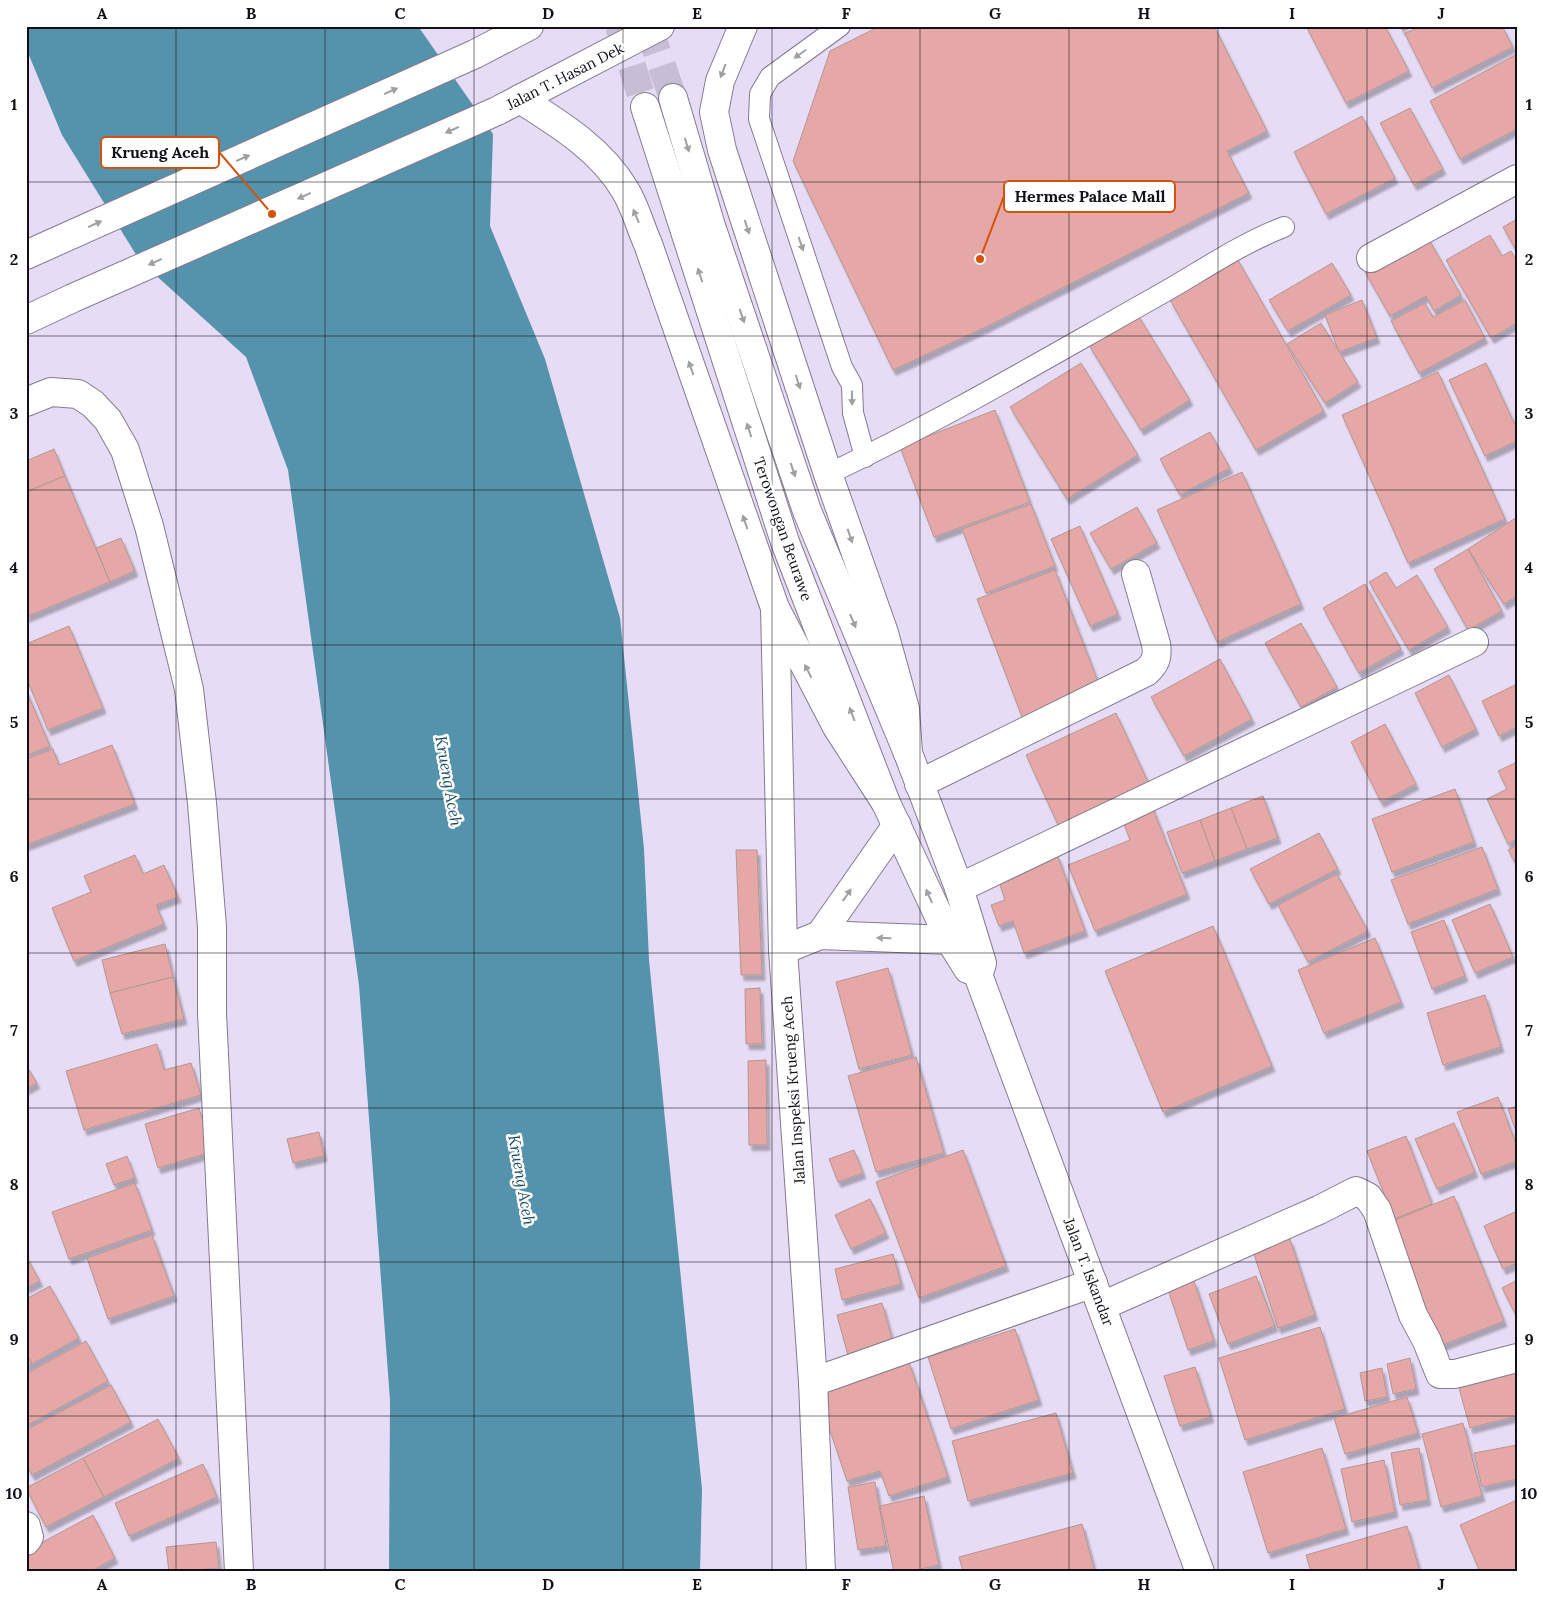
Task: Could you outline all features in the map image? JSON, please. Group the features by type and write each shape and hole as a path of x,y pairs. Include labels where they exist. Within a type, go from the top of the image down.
{"street":[{"path":"26,255 491,41 529,26"},
{"name":"Jalan T. Hasan Dek","path":"26,320 509,105 660,26"},
{"path":"743,26 720,81 714,112 722,150 828,474 884,633 905,709 908,754"},
{"name":"Terowongan Beurawe","path":"673,98 714,235 807,511 908,754 958,888 960,934"},
{"path":"509,105 569,131 598,156 625,190 648,244 776,608 837,727 892,814 820,935"},
{"name":"Terowongan Beurawe","path":"645,106 785,542 892,814 960,934"},
{"path":"1371,258 1517,180"},
{"path":"26,402 51,392 78,394 93,404 108,420 125,450 149,526 189,689 202,803 212,927 213,1023 239,1572"},
{"path":"919,784 1146,672 1155,664 1158,655 1156,644 1136,574"},
{"name":"Jalan Inspeksi Krueng Aceh","path":"776,608 784,950 812,1382 821,1572"},
{"path":"958,888 1474,642"},
{"path":"784,950 820,935 960,934"},
{"name":"Jalan T. Iskandar","path":"960,934 968,969 977,972 1200,1572"},
{"path":"812,1382 1098,1294 1326,1206 1356,1191 1368,1197 1377,1210 1413,1316 1427,1341 1440,1374 1455,1374 1517,1358"},
{"path":"26,1526 29,1537 26,1541"}],"lane":[{"path":"840,26 770,77 760,94 759,120 842,367 852,386 853,413 865,457"},
{"path":"828,474 865,457 1036,366 1240,246 1284,226"}],"water":[{"path":"26,26 418,26 493,134 490,226 545,359 620,618 644,849 649,960 702,1489 700,1572 389,1572 390,1400 359,985 288,470 246,357 140,261 62,135 26,48"}],"building":[{"path":"880,26 1214,26 1267,131 1227,151 1249,193 990,325 893,370 793,161 830,51"},
{"path":"1306,26 1385,26 1409,71 1346,103"},
{"path":"1400,26 1413,26 1403,31"},
{"path":"1420,26 1502,26 1513,47 1432,88 1405,34"},
{"path":"1517,54 1517,129 1460,159 1430,101"},
{"path":"1410,108 1443,169 1414,185 1380,123"},
{"path":"1362,116 1395,178 1326,214 1294,152"},
{"path":"1517,219 1517,252 1503,227"},
{"path":"1490,235 1502,256 1511,251 1517,261 1517,323 1491,338 1446,260"},
{"path":"1427,236 1461,295 1434,311 1426,296 1390,316 1365,272"},
{"path":"1238,260 1324,411 1256,450 1170,300"},
{"path":"1332,263 1351,295 1288,331 1269,300"},
{"path":"1362,300 1377,338 1339,352 1325,315"},
{"path":"1465,300 1485,338 1419,373 1391,321 1425,303 1433,317"},
{"path":"1138,315 1190,400 1141,430 1089,345"},
{"path":"1321,323 1358,382 1325,403 1287,344"},
{"path":"1081,363 1138,455 1067,499 1010,407"},
{"path":"1486,363 1517,429 1517,441 1485,456 1449,380"},
{"path":"1438,372 1505,519 1408,563 1342,415"},
{"path":"995,410 1030,502 934,537 900,447"},
{"path":"1210,432 1230,468 1180,495 1160,459"},
{"path":"54,449 65,476 26,492 26,461"},
{"path":"1242,472 1301,604 1217,642 1157,510"},
{"path":"65,476 110,582 26,617 26,492"},
{"path":"1031,504 1055,566 986,593 962,529"},
{"path":"1137,507 1157,543 1111,569 1090,533"},
{"path":"1517,517 1517,596 1504,604 1468,549"},
{"path":"1080,526 1118,614 1090,626 1051,539"},
{"path":"121,538 135,571 110,582 96,548"},
{"path":"1468,549 1502,611 1468,630 1434,569"},
{"path":"1055,570 1100,687 1022,717 977,599"},
{"path":"1386,572 1396,588 1417,575 1448,627 1409,650 1369,582"},
{"path":"1365,584 1401,649 1359,673 1323,608"},
{"path":"1301,623 1337,687 1301,707 1265,643"},
{"path":"69,626 103,708 48,730 26,677 26,644"},
{"path":"1220,659 1252,719 1184,756 1151,697"},
{"path":"1449,675 1476,729 1442,747 1415,693"},
{"path":"1517,684 1517,727 1499,736 1482,701"},
{"path":"26,690 50,746 26,756"},
{"path":"1116,713 1149,784 1059,827 1026,755"},
{"path":"1385,724 1416,784 1381,802 1351,742"},
{"path":"112,745 135,804 26,845 26,759 53,749 59,765"},
{"path":"1517,762 1517,839 1508,844 1487,799 1507,789 1498,771"},
{"path":"1455,789 1474,842 1392,872 1372,819"},
{"path":"1263,796 1278,838 1247,849 1231,808"},
{"path":"1151,804 1187,894 1095,931 1068,865 1130,840 1121,816"},
{"path":"1231,808 1247,849 1215,861 1200,820"},
{"path":"1200,820 1215,861 1182,873 1167,832"},
{"path":"1319,833 1338,869 1269,904 1250,869"},
{"path":"1517,845 1517,866 1508,850"},
{"path":"1482,847 1498,889 1408,924 1391,880"},
{"path":"736,850 757,850 762,975 741,975"},
{"path":"1057,854 1085,931 1024,953 1013,921 999,926 991,905 1005,900 997,876"},
{"path":"135,855 143,874 164,865 178,897 156,905 164,924 74,961 52,908 91,892 84,876"},
{"path":"1337,874 1368,931 1308,962 1278,905"},
{"path":"1490,904 1513,957 1475,973 1452,920"},
{"path":"1444,920 1465,976 1432,989 1411,932"},
{"path":"1213,926 1272,1066 1163,1112 1105,971"},
{"path":"1375,938 1401,1002 1324,1033 1298,970"},
{"path":"165,944 173,977 110,993 102,960"},
{"path":"888,968 912,1055 859,1069 836,982"},
{"path":"173,977 184,1019 122,1034 110,993"},
{"path":"760,988 762,1044 746,1044 745,989"},
{"path":"1485,995 1501,1047 1443,1065 1427,1013"},
{"path":"157,1044 164,1070 191,1063 201,1095 84,1130 66,1071"},
{"path":"916,1057 944,1153 876,1172 848,1076"},
{"path":"766,1060 767,1145 749,1145 748,1061"},
{"path":"26,1065 37,1083 26,1089"},
{"path":"1498,1097 1517,1146 1517,1161 1481,1174 1457,1112"},
{"path":"1517,1106 1517,1134 1508,1109"},
{"path":"199,1108 212,1152 158,1168 145,1124"},
{"path":"1454,1123 1475,1172 1437,1189 1415,1139"},
{"path":"319,1132 324,1156 293,1163 287,1139"},
{"path":"1406,1136 1432,1204 1394,1219 1367,1151"},
{"path":"854,1150 863,1173 838,1182 829,1159"},
{"path":"963,1150 1006,1266 919,1298 876,1182"},
{"path":"127,1156 135,1178 114,1185 106,1164"},
{"path":"135,1183 152,1230 69,1259 52,1212"},
{"path":"1454,1196 1504,1321 1440,1346 1390,1222"},
{"path":"870,1199 886,1233 851,1249 835,1215"},
{"path":"1517,1211 1517,1263 1503,1269 1484,1226"},
{"path":"152,1235 174,1296 108,1319 87,1258"},
{"path":"1290,1239 1315,1315 1278,1328 1253,1251"},
{"path":"893,1254 901,1284 842,1300 835,1269"},
{"path":"26,1256 40,1281 26,1288"},
{"path":"1256,1276 1275,1326 1228,1344 1209,1294"},
{"path":"1517,1280 1517,1317 1502,1288"},
{"path":"1194,1281 1214,1341 1188,1350 1168,1290"},
{"path":"50,1286 79,1338 32,1364 26,1353 26,1299"},
{"path":"882,1303 894,1346 849,1359 837,1315"},
{"path":"1320,1327 1345,1409 1245,1440 1219,1358"},
{"path":"1015,1329 1039,1400 951,1429 928,1357"},
{"path":"86,1341 108,1381 26,1426 26,1374"},
{"path":"26,1353 32,1364 26,1367"},
{"path":"1410,1358 1416,1389 1393,1394 1387,1364"},
{"path":"909,1362 948,1477 889,1496 880,1471 847,1481 817,1392"},
{"path":"1195,1367 1211,1417 1180,1426 1164,1376"},
{"path":"1382,1368 1387,1397 1365,1401 1360,1373"},
{"path":"1517,1372 1517,1416 1470,1428 1459,1388"},
{"path":"111,1385 131,1422 32,1475 26,1464 26,1430"},
{"path":"1407,1397 1418,1433 1345,1454 1334,1418"},
{"path":"1056,1413 1073,1473 968,1501 952,1441"},
{"path":"158,1419 179,1458 104,1497 83,1458"},
{"path":"1463,1423 1482,1496 1441,1507 1422,1434"},
{"path":"1517,1445 1517,1479 1482,1487 1474,1453"},
{"path":"1322,1448 1346,1529 1268,1553 1243,1472"},
{"path":"1419,1448 1428,1500 1400,1505 1391,1453"},
{"path":"83,1458 104,1497 46,1527 26,1488"},
{"path":"1384,1460 1395,1512 1352,1522 1341,1469"},
{"path":"203,1464 217,1497 129,1536 115,1503"},
{"path":"875,1482 886,1546 858,1550 848,1487"},
{"path":"924,1496 939,1565 907,1572 894,1572 880,1506"},
{"path":"1517,1500 1517,1572 1480,1572 1460,1525"},
{"path":"93,1515 115,1558 90,1572 26,1572 26,1551"},
{"path":"1082,1524 1095,1572 963,1572 959,1557"},
{"path":"1407,1526 1420,1572 1311,1572 1306,1555"},
{"path":"216,1542 219,1568 169,1572 166,1547"}],"tunnel":[{"path":"619,26 645,107"},
{"path":"648,26 673,98"}],"place":[{"name":"Krueng Aceh","path":"272,214"},
{"name":"Hermes Palace Mall","path":"980,259"}]}
